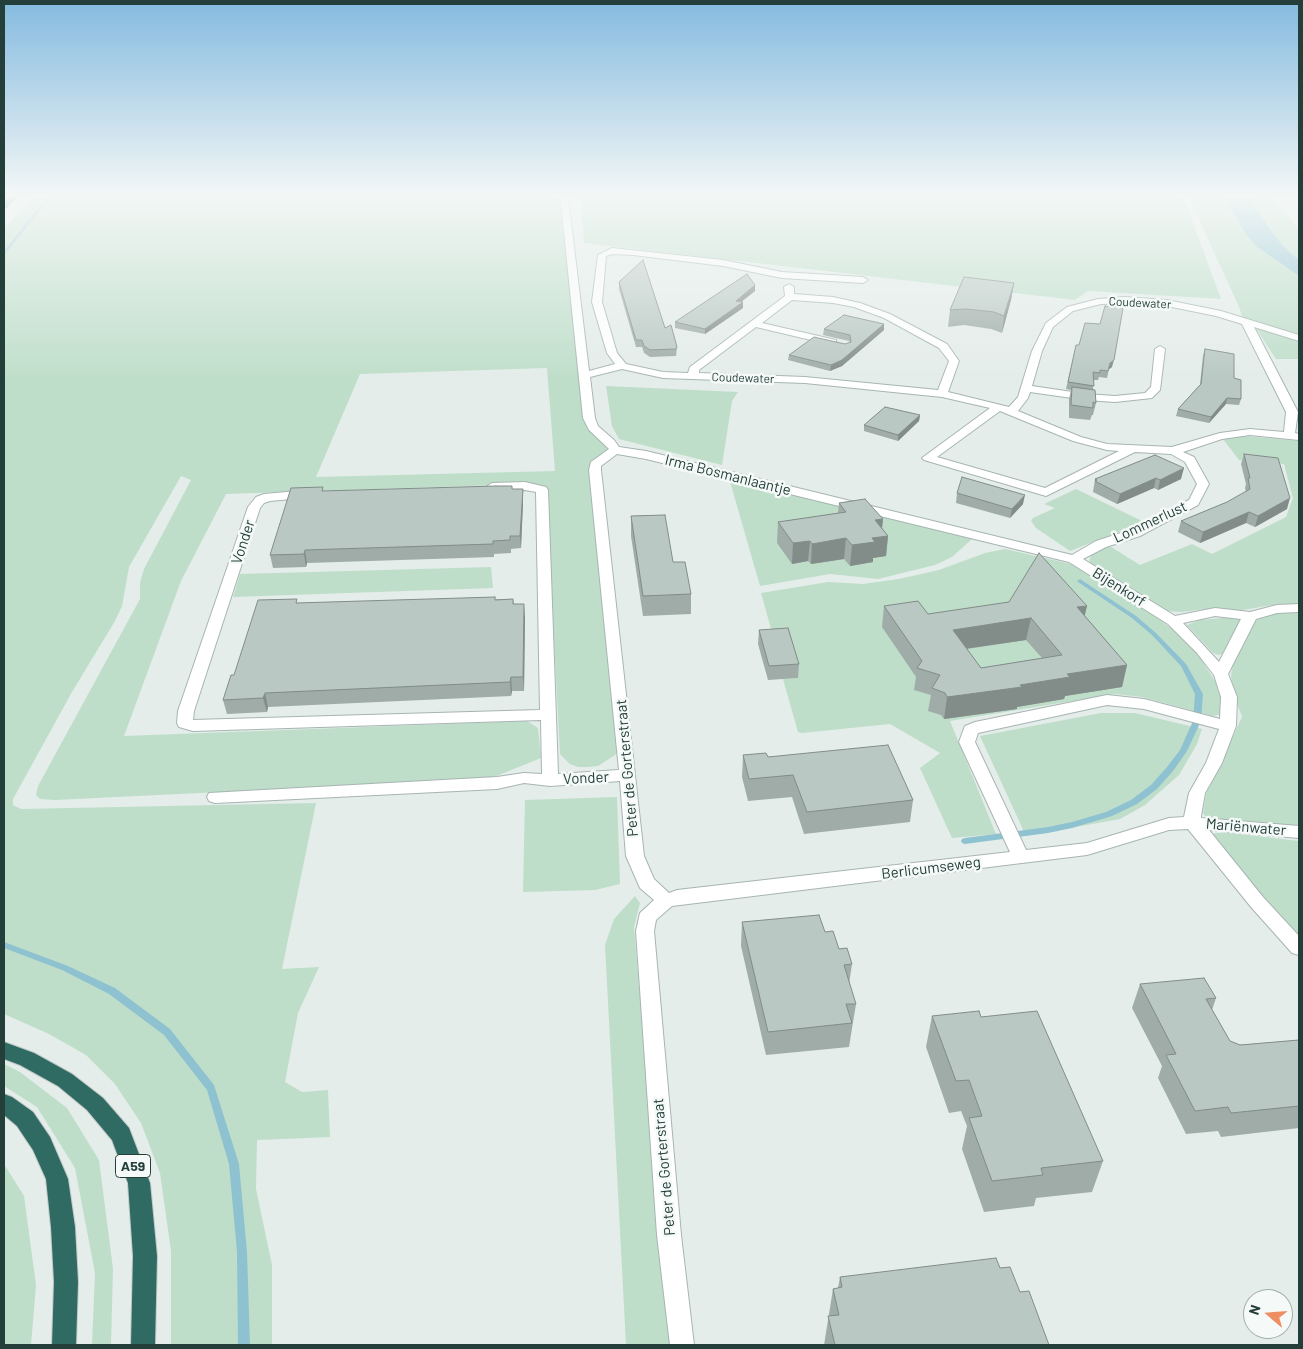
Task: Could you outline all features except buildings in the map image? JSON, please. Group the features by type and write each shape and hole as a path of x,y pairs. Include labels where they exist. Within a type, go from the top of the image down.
{"highway":[{"name":"A59","path":"4,1050 27,1059 65,1080 94,1104 121,1135 139,1183 145,1256 143,1345"},
{"path":"4,1103 25,1119 38,1138 57,1179 63,1226 66,1282 64,1345"}],"street":[{"path":"571,256 590,423 612,444 615,450"},
{"path":"602,256 598,302 612,354 622,366"},
{"path":"665,256 723,263 782,275 863,280"},
{"path":"782,275 789,286 790,297 832,300 857,305 887,316 943,346 954,361 942,394"},
{"name":"Coudewater","path":"693,377 694,369 790,297"},
{"name":"Coudewater","path":"1133,449 1046,492 928,458 1023,398 1037,351 1049,325 1070,309 1101,301 1159,302 1218,313 1299,338"},
{"path":"1246,322 1292,412 1294,436"},
{"path":"755,324 845,345"},
{"path":"1026,388 1086,398 1115,399 1148,396 1156,388 1160,349"},
{"name":"Coudewater","path":"584,375 622,366 663,375 805,380 942,394 1005,410 1077,440 1107,448 1173,451 1220,436 1250,432 1294,436"},
{"name":"Irma Bosmanlaantje","path":"615,450 646,455 841,503"},
{"name":"Peter de Gorterstraat","path":"615,450 595,465 595,470 635,856 646,883 666,901 647,918 645,930 669,1235 682,1345"},
{"name":"Lommerlust","path":"1074,560 1101,544 1135,533 1194,502 1203,484 1190,460 1173,451"},
{"name":"Vonder","path":"476,487 525,486 542,490 550,780 627,775"},
{"name":"Vonder","path":"327,493 278,495 260,500 254,507 186,710 185,722 193,726 548,715"},
{"name":"Bijenkorf","path":"841,503 1074,560 1173,622 1202,650 1221,674 1229,697 1220,724 1214,763 1197,793 1192,816 1194,823"},
{"path":"1173,622 1215,612 1250,616 1277,609 1299,608"},
{"path":"1221,674 1250,616"},
{"path":"1018,853 967,742 971,730 981,726 1106,700 1144,704 1220,724"},
{"path":"216,797 497,783 524,778 550,780"},
{"path":"1194,823 1257,902 1299,948"},
{"name":"Mariënwater","path":"1194,823 1299,832"},
{"name":"Berlicumseweg","path":"666,901 677,897 1018,853 1087,849 1169,824 1194,823"}],"green space":[{"path":"4,256 566,256 583,420 588,429 607,445 606,452 592,461 589,468 618,753 598,766 588,767 578,767 570,764 560,754 546,488 528,484 226,494 181,581 124,736 527,721 538,728 541,758 489,779 55,800 40,799 36,795 38,786 140,599 140,583 144,569 191,480 181,476 129,567 122,606 115,621 72,692 13,799 13,805 21,809 316,803 282,969 319,967 298,1013 285,1082 302,1092 328,1090 330,1137 257,1140 256,1189 272,1265 272,1345 171,1345 171,1251 160,1173 141,1123 115,1084 86,1055 49,1034 4,1014","holes":["547,368 555,471 316,477 360,374"]},
{"path":"696,256 1205,256 1221,299 1088,291 1075,300"},
{"path":"1216,256 1270,256 1299,276 1299,336 1243,319"},
{"path":"1255,327 1299,341 1299,359 1276,359"},
{"path":"606,386 738,392 732,401 722,465 619,439 612,426"},
{"path":"1245,436 1299,441 1299,604 1273,605 1231,612 1205,609 1182,612 1164,611 1089,563 1091,555 1108,545 1140,565 1192,544 1212,554 1286,517 1293,498 1284,464 1239,460 1223,439"},
{"path":"729,478 972,539 952,557 935,565 878,579 830,574 760,586"},
{"path":"1076,489 1144,522 1070,551 1036,528 1031,521 1033,518 1055,508 1044,504"},
{"path":"1005,549 1071,564 1088,572 1149,611 1177,633 1199,656 1215,681 1224,708 1223,714 1213,716 1142,697 1115,694 950,721 996,834 952,838 920,768 940,753 890,724 798,732 783,679 797,678 775,643 761,593 828,582 863,584 899,579 939,570 985,553"},
{"path":"491,567 493,588 233,597 240,574"},
{"path":"1295,612 1299,614 1299,826 1280,826 1206,817 1203,813 1206,794 1242,717 1233,692 1231,675 1233,665 1256,621 1277,613"},
{"path":"1233,617 1242,621 1222,654 1218,655 1213,653 1187,625 1200,620"},
{"path":"1101,713 1135,713 1202,729 1197,744 1179,775 1145,805 1120,819 1026,836 980,736"},
{"path":"617,797 620,884 595,890 523,892 525,800"},
{"path":"1222,832 1299,841 1299,935 1249,881 1212,834"},
{"path":"635,896 640,903 634,927 670,1345 626,1345 605,945 614,919"},
{"path":"4,1064 20,1072 67,1108 99,1160 113,1269 111,1345 92,1345 95,1273 75,1168 37,1107 4,1086"},
{"path":"4,1164 24,1196 36,1285 31,1345 4,1345"}],"water":[{"path":"1270,256 1294,256 1299,260 1299,276"}],"waterway":[{"path":"965,841 1072,825 1109,814 1134,802 1154,787 1170,769 1183,751 1197,721 1199,694 1184,665 1154,634 1134,617 1080,581"},
{"path":"4,945 65,968 112,991 167,1032 211,1088 234,1164 242,1252 244,1345"}]}
